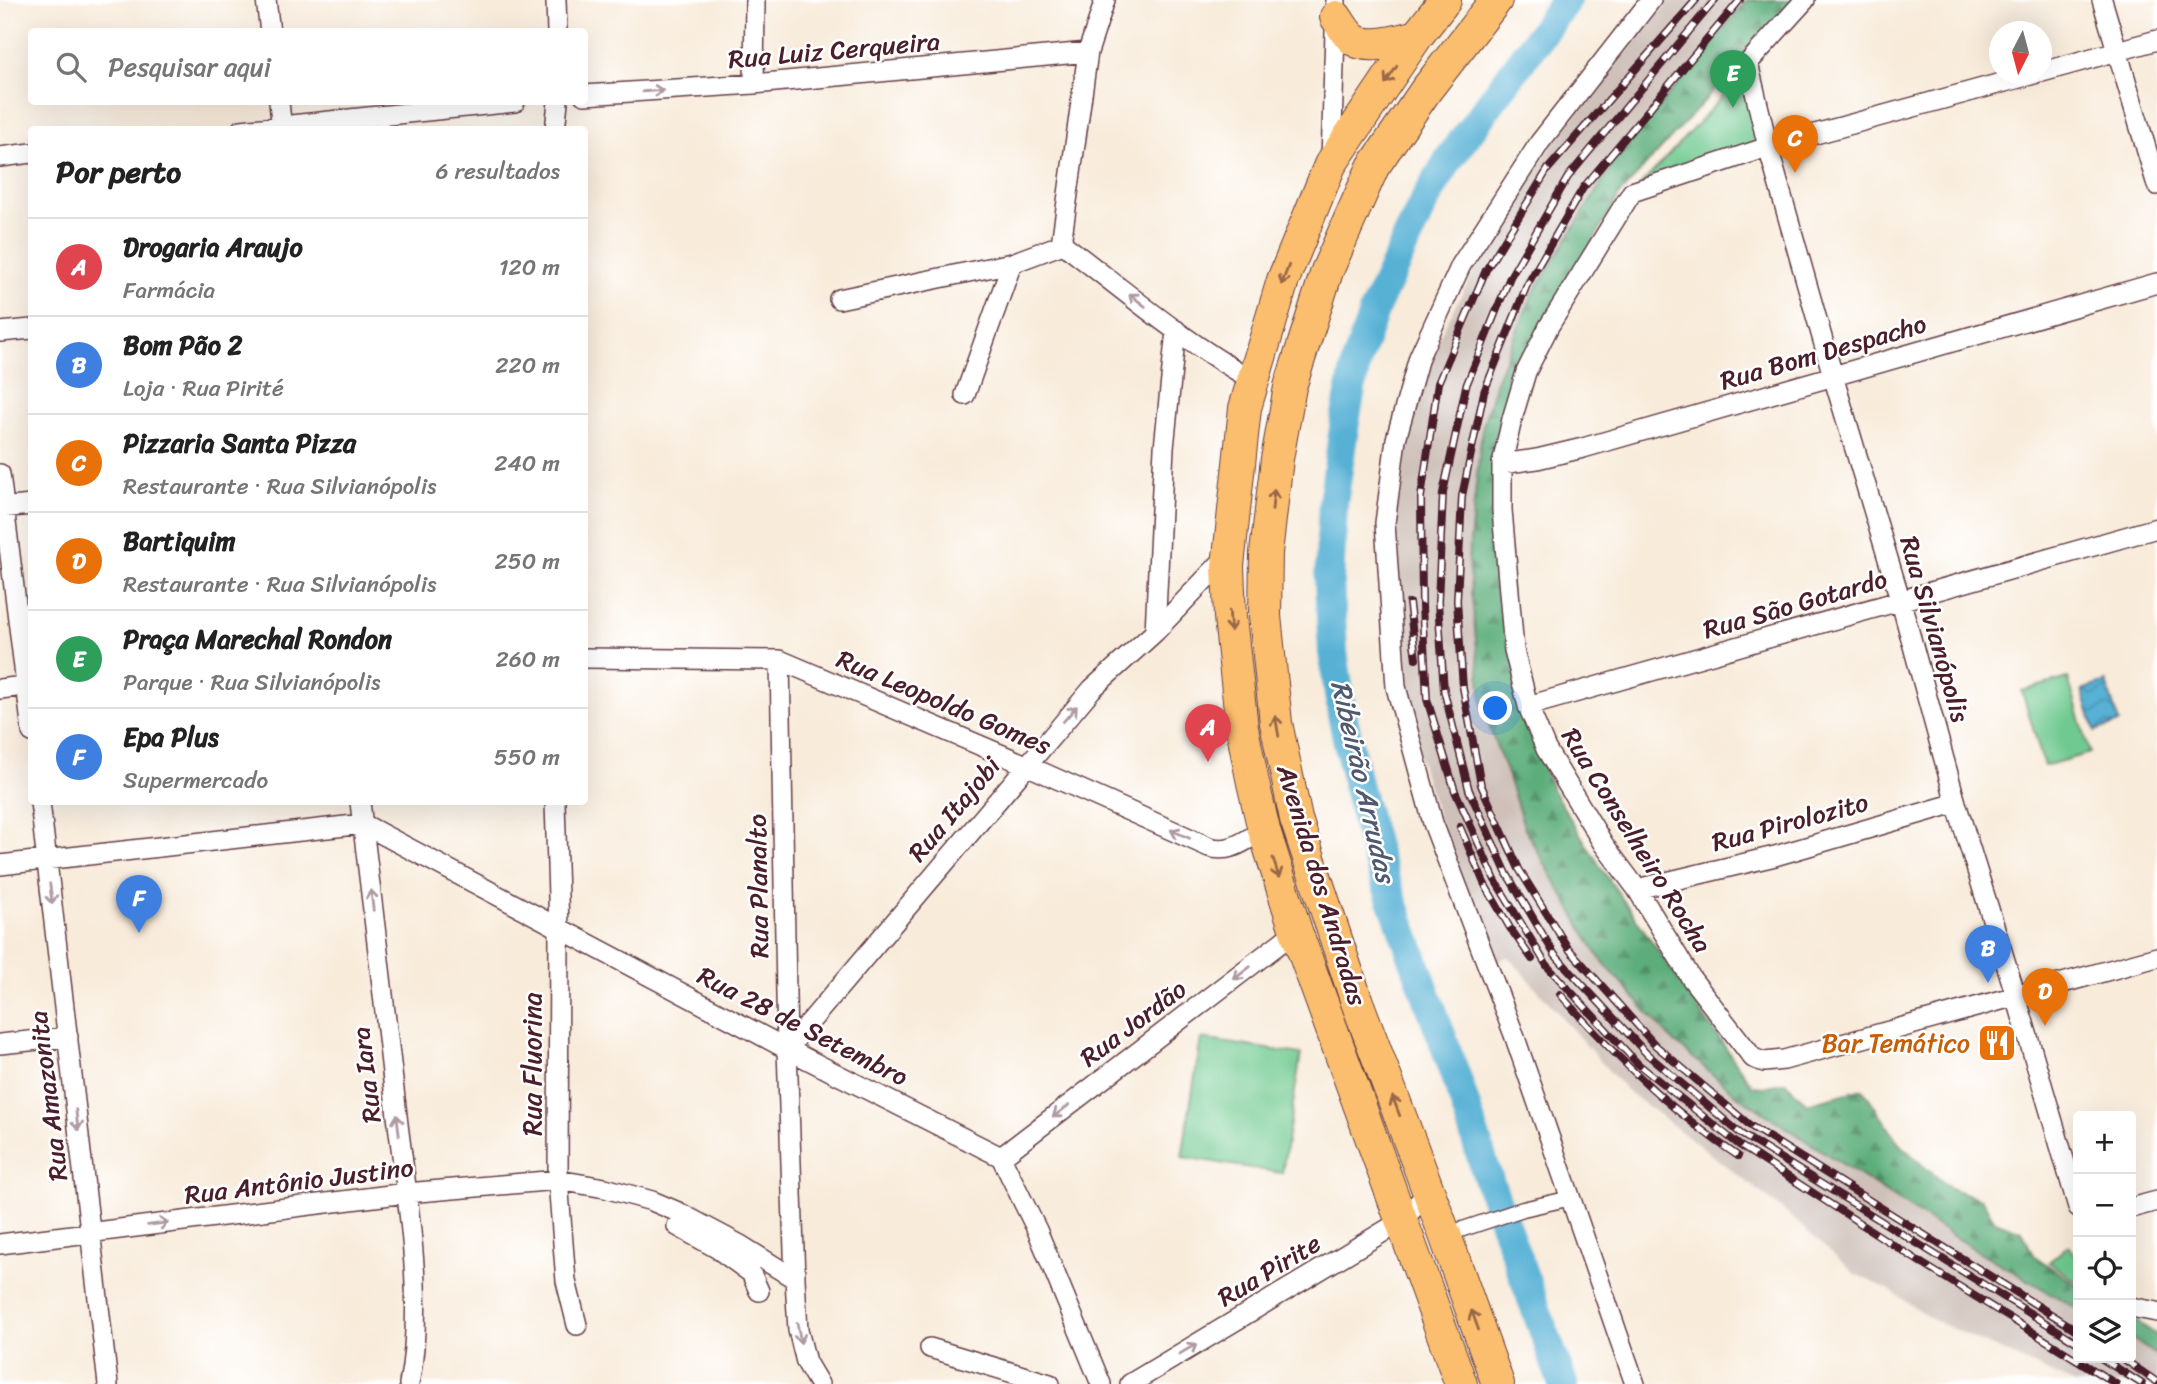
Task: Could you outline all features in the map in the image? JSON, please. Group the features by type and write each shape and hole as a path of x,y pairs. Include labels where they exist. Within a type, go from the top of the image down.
{"main road":[{"name":"Avenida dos Andradas","path":"1445,0 1417,36 1331,165 1283,280 1245,408 1229,553 1234,665 1242,728 1264,830 1296,931 1461,1384"},
{"name":"Avenida dos Andradas","path":"1496,0 1426,90 1373,167 1326,271 1290,387 1277,459 1266,553 1265,616 1276,723 1296,819 1329,922 1428,1192 1449,1234 1498,1384"},
{"path":"1336,8 1353,39 1364,44 1417,36"},
{"path":"1326,271 1331,165"},
{"path":"1296,931 1301,924 1309,920 1329,922"}],"street":[{"path":"266,0 270,28"},
{"path":"556,0 557,28"},
{"path":"754,84 755,0"},
{"path":"1105,0 1087,52 1063,244 1176,330 1225,365 1253,380"},
{"path":"1635,1384 1517,1045 1433,823 1396,687 1385,523 1396,439 1419,357 1461,265 1540,142 1651,0"},
{"name":"Rua Silvianópolis","path":"1805,0 1748,63 1768,147 1901,601 1956,803 2073,1190"},
{"path":"2102,0 2157,185"},
{"path":"1331,165 1336,8"},
{"path":"2052,69 2157,40"},
{"name":"Rua Luiz Cerqueira","path":"588,95 754,84 1087,52"},
{"path":"1768,147 1998,84"},
{"path":"278,105 282,126"},
{"path":"291,126 487,105"},
{"path":"555,126 558,105"},
{"name":"Rua Conselheiro Rocha","path":"1768,147 1632,192 1549,326 1526,372 1502,464 1502,510 1514,650 1528,706 1546,749 1604,845 1637,888 1690,978 1753,1058 1764,1062 1784,1060 2016,996"},
{"path":"0,157 28,154"},
{"path":"839,299 1012,263 1063,244"},
{"path":"965,395 1012,263"},
{"name":"Rua Bom Despacho","path":"1502,464 1583,448 2157,283"},
{"path":"0,332 28,329"},
{"path":"1156,632 1164,449 1176,330"},
{"path":"0,474 2,508 28,679"},
{"path":"2,508 28,505"},
{"name":"Rua São Gotardo","path":"1528,706 2157,528"},
{"name":"Rua Itajobi","path":"787,1049 1092,689 1156,632 1229,553"},
{"name":"Rua Leopoldo Gomes","path":"588,658 780,660 1209,847 1220,850 1232,848 1264,830"},
{"name":"Rua Planalto","path":"780,660 794,1279"},
{"path":"0,689 28,686"},
{"name":"Rua Pirolozito","path":"1637,888 1775,856 1956,803"},
{"name":"Rua Amazonita","path":"40,805 108,1384"},
{"name":"Rua Iara","path":"360,805 407,1193 416,1299 413,1363 409,1384"},
{"name":"Rua Fluorina","path":"555,805 559,928 558,1180 566,1281 577,1325"},
{"path":"0,865 363,824"},
{"name":"Rua 28 de Setembro","path":"363,824 787,1049 1000,1157"},
{"name":"Rua Jordão","path":"1000,1157 1296,931"},
{"path":"2016,996 2157,957"},
{"path":"0,1044 68,1037"},
{"path":"1000,1157 1037,1230 1101,1384"},
{"name":"Rua Antônio Justino","path":"0,1244 407,1193 558,1180 605,1188 652,1201 742,1246 794,1279"},
{"name":"Rua Antônio Justino","path":"605,1188 620,1199 676,1225 718,1250 751,1273 759,1291"},
{"name":"Rua Pirite","path":"1130,1384 1403,1220 1428,1192"},
{"path":"1449,1234 1523,1209 1571,1198"},
{"path":"2136,1207 2157,1201"},
{"path":"794,1279 798,1330 806,1362 819,1384"},
{"path":"2136,1308 2157,1312"},
{"path":"930,1348 1050,1384"}],"shaded area":[{"path":"1669,0 1761,0 1700,72 1529,334 1487,538 1547,807 1711,1036 1762,1092 1899,1165 2073,1295 2073,1363 2136,1363 2136,1333 2157,1345 2157,1384 2075,1384 1931,1319 1890,1290 1855,1274 1782,1209 1624,1088 1508,956 1486,968 1404,711 1386,548 1399,456 1427,359 1498,226 1559,135"}],"green space":[{"path":"1747,0 1796,0 1620,194 1559,300 1499,462 1519,699 1552,789 1603,871 1752,1086 1763,1087 1786,1082 1807,1104 1863,1089 1898,1142 1921,1164 1950,1188 1981,1199 1995,1221 2022,1231 2033,1255 2073,1283 2073,1306 1959,1240 1738,1096 1670,1038 1598,956 1525,829 1483,710 1468,560 1482,429 1496,381 1532,295 1617,158"},
{"path":"1746,71 1763,145 1639,187"},
{"path":"2068,678 2090,753 2044,766 2022,691"},
{"path":"1201,1039 1301,1054 1282,1173 1182,1157"},
{"path":"2068,1246 2073,1252 2073,1279 2049,1262"},
{"path":"2136,1321 2157,1335 2157,1356 2136,1341"}],"water":[{"path":"2106,682 2119,723 2095,731 2082,690"}],"waterway":[{"name":"Ribeirão Arrudas","path":"1563,1384 1377,858 1342,714 1333,652 1329,581 1333,503 1345,421 1356,363 1375,308 1423,204 1449,159 1566,0"}],"railway":[{"path":"1696,0 1548,169 1486,270 1438,383 1421,497 1422,606 1427,699 1455,791 1495,880 1547,966 1638,1064 1739,1145 2116,1384"},
{"path":"1715,0 1568,177 1510,277 1466,386 1443,493 1438,602 1444,691 1469,790 1507,874 1555,955 1647,1054 1741,1134 2073,1340"},
{"path":"1740,0 1583,188 1527,285 1484,392 1462,496 1457,601 1463,688 1481,785 1519,869 1568,948 1655,1045 1752,1127 2073,1328"},
{"path":"1409,603 1416,659"},
{"path":"1460,827 1484,883 1532,959"},
{"path":"1560,994 1644,1081 1689,1120 1738,1156"},
{"path":"2109,1363 2142,1384"},
{"path":"2129,1363 2157,1382"}],"place":[{"name":"Praça Marechal Rondon","path":"1733,108"},
{"name":"Pizzaria Santa Pizza","path":"1795,173"},
{"name":"Drogaria Araujo","path":"1208,762"},
{"name":"Epa Plus","path":"139,933"},
{"name":"Bom Pão 2","path":"1988,983"},
{"name":"Bartiquim","path":"2045,1026"},
{"name":"Bar Temático","path":"1997,1043"}]}
